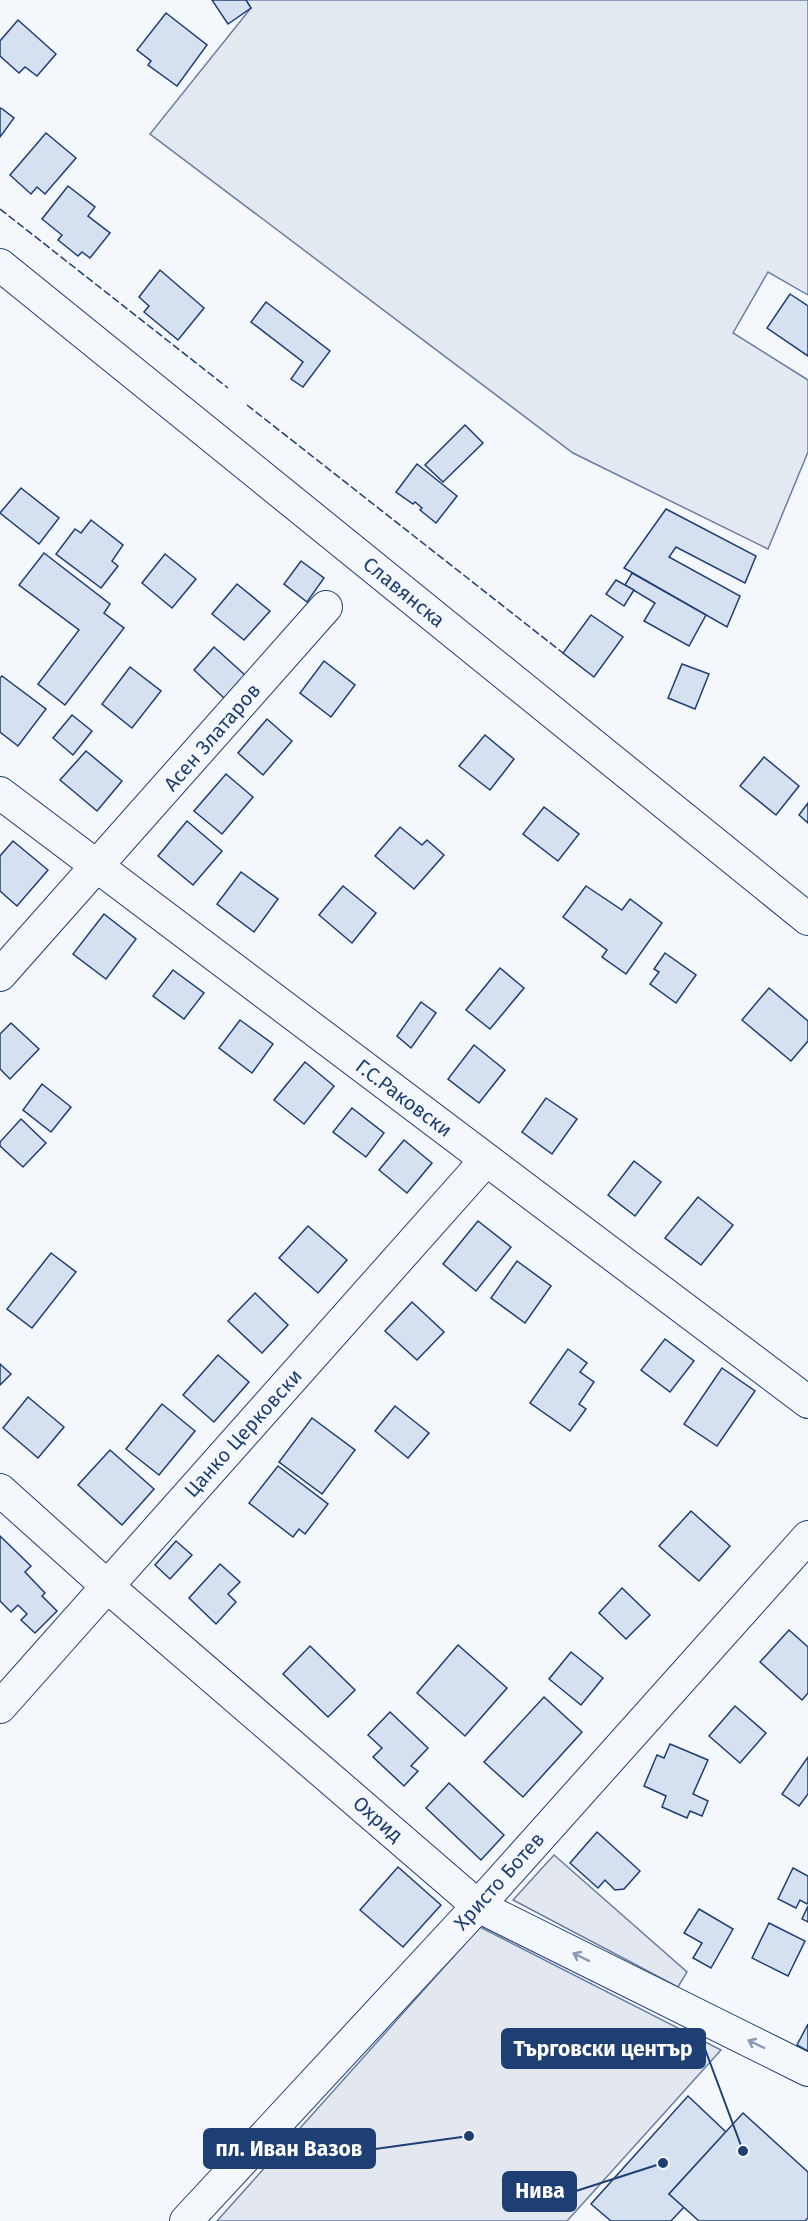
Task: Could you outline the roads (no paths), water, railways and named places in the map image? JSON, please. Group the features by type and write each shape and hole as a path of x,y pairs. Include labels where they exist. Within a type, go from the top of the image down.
{"street":[{"name":"Славянска","path":"0,265 808,919"},
{"name":"Асен Златаров","path":"0,975 326,607"},
{"name":"Г.С.Раковски","path":"0,793 808,1402"},
{"name":"Цанко Церковски","path":"0,1707 486,1160"},
{"name":"Охрид","path":"0,1490 107,1586 478,1906 808,2070"},
{"name":"Христо Ботев","path":"186,2221 478,1906 808,1537"}],"place":[{"name":"пл. Иван Вазов","path":"469,2136"},
{"name":"Търговски център","path":"743,2151"},
{"name":"Нива","path":"663,2163"}]}
